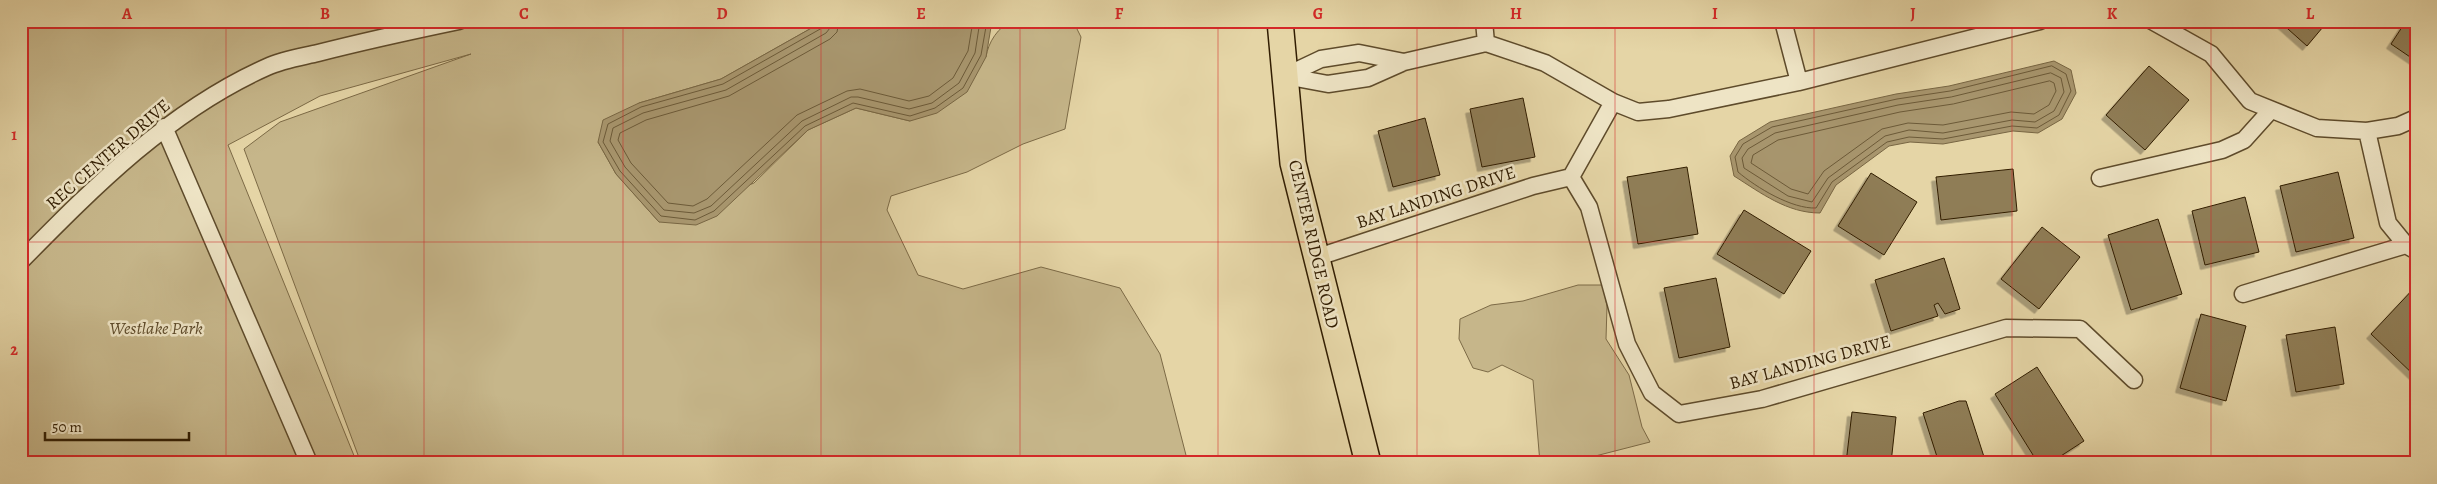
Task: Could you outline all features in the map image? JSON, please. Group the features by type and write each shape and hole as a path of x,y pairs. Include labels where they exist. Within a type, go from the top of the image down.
{"main road":[{"name":"CENTER RIDGE ROAD","path":"1280,21 1293,163 1315,258 1368,463"}],"street":[{"name":"REC CENTER DRIVE","path":"21,261 72,210 164,127 190,109 268,66 368,40 459,21"},
{"path":"1484,21 1486,43"},
{"path":"1783,21 1799,82"},
{"path":"1285,76 1328,84 1368,78 1404,62 1486,43 1545,63 1612,102 1638,112 1669,109 1799,82 2040,21"},
{"path":"2152,21 2211,54 2250,101 2317,128 2367,131 2398,126 2416,118"},
{"path":"1285,76 1320,59 1359,53 1404,62"},
{"path":"1571,177 1612,102"},
{"path":"2100,178 2222,150 2244,140 2271,110"},
{"path":"164,127 309,463"},
{"path":"2243,294 2411,247 2388,223 2367,131"},
{"name":"BAY LANDING DRIVE","path":"1315,258 1533,186 1571,177 1589,208 1627,344 1652,393 1679,414 1762,399 2006,328 2080,329 2134,380"}],"green space":[{"name":"Westlake Park","path":"1025,20 1073,21 1081,37 1065,129 1023,144 967,172 891,196 887,210 918,275 963,289 1041,267 1120,288 1160,354 1188,463 361,463 244,149 280,122 471,54 320,96 228,145 357,463 21,463 21,21 824,21 721,79 639,103 598,142 616,174 659,222 754,183 808,130 856,108 910,121 986,57 989,46 998,31 1008,23"},
{"path":"1578,285 1603,285 1607,306 1606,339 1629,375 1642,427 1650,442 1568,463 1540,463 1533,380 1502,365 1488,372 1473,368 1459,339 1460,319 1491,305 1523,301"}],"water":[{"path":"824,21 992,21 986,57 967,92 937,113 910,121 856,108 808,130 717,216 696,225 659,222 616,174 598,142 603,120 639,103 721,79"},
{"path":"2054,61 2071,70 2076,93 2062,119 2038,133 2013,131 1943,144 1910,142 1889,146 1836,185 1820,213 1796,210 1785,206 1734,176 1730,156 1739,141 1770,122 1896,94 1949,86"}],"building":[{"path":"2279,21 2328,21 2307,46"},
{"path":"2406,21 2416,21 2416,61 2391,44"},
{"path":"2149,66 2189,100 2145,150 2106,115"},
{"path":"1523,98 1535,157 1482,167 1470,109"},
{"path":"1425,118 1440,175 1393,187 1378,131"},
{"path":"1687,167 1698,234 1638,244 1627,177"},
{"path":"2013,169 2017,211 1941,220 1936,177"},
{"path":"2338,172 2354,238 2296,252 2280,186"},
{"path":"1871,173 1917,202 1884,255 1838,226"},
{"path":"2245,197 2259,252 2205,265 2192,211"},
{"path":"1744,210 1811,251 1784,294 1717,254"},
{"path":"2158,219 2182,294 2131,310 2108,235"},
{"path":"2042,227 2080,257 2039,309 2001,279"},
{"path":"1944,258 1960,309 1945,314 1938,303 1934,305 1938,316 1891,331 1875,280"},
{"path":"1716,278 1730,347 1679,358 1664,288"},
{"path":"2416,286 2416,377 2371,334"},
{"path":"2201,314 2246,326 2226,401 2180,388"},
{"path":"2335,327 2344,384 2296,392 2286,335"},
{"path":"2037,367 2084,441 2050,463 2038,463 1995,394"},
{"path":"1959,401 1966,401 1986,463 1939,463 1923,413"},
{"path":"1852,412 1896,417 1891,463 1846,463"}]}
